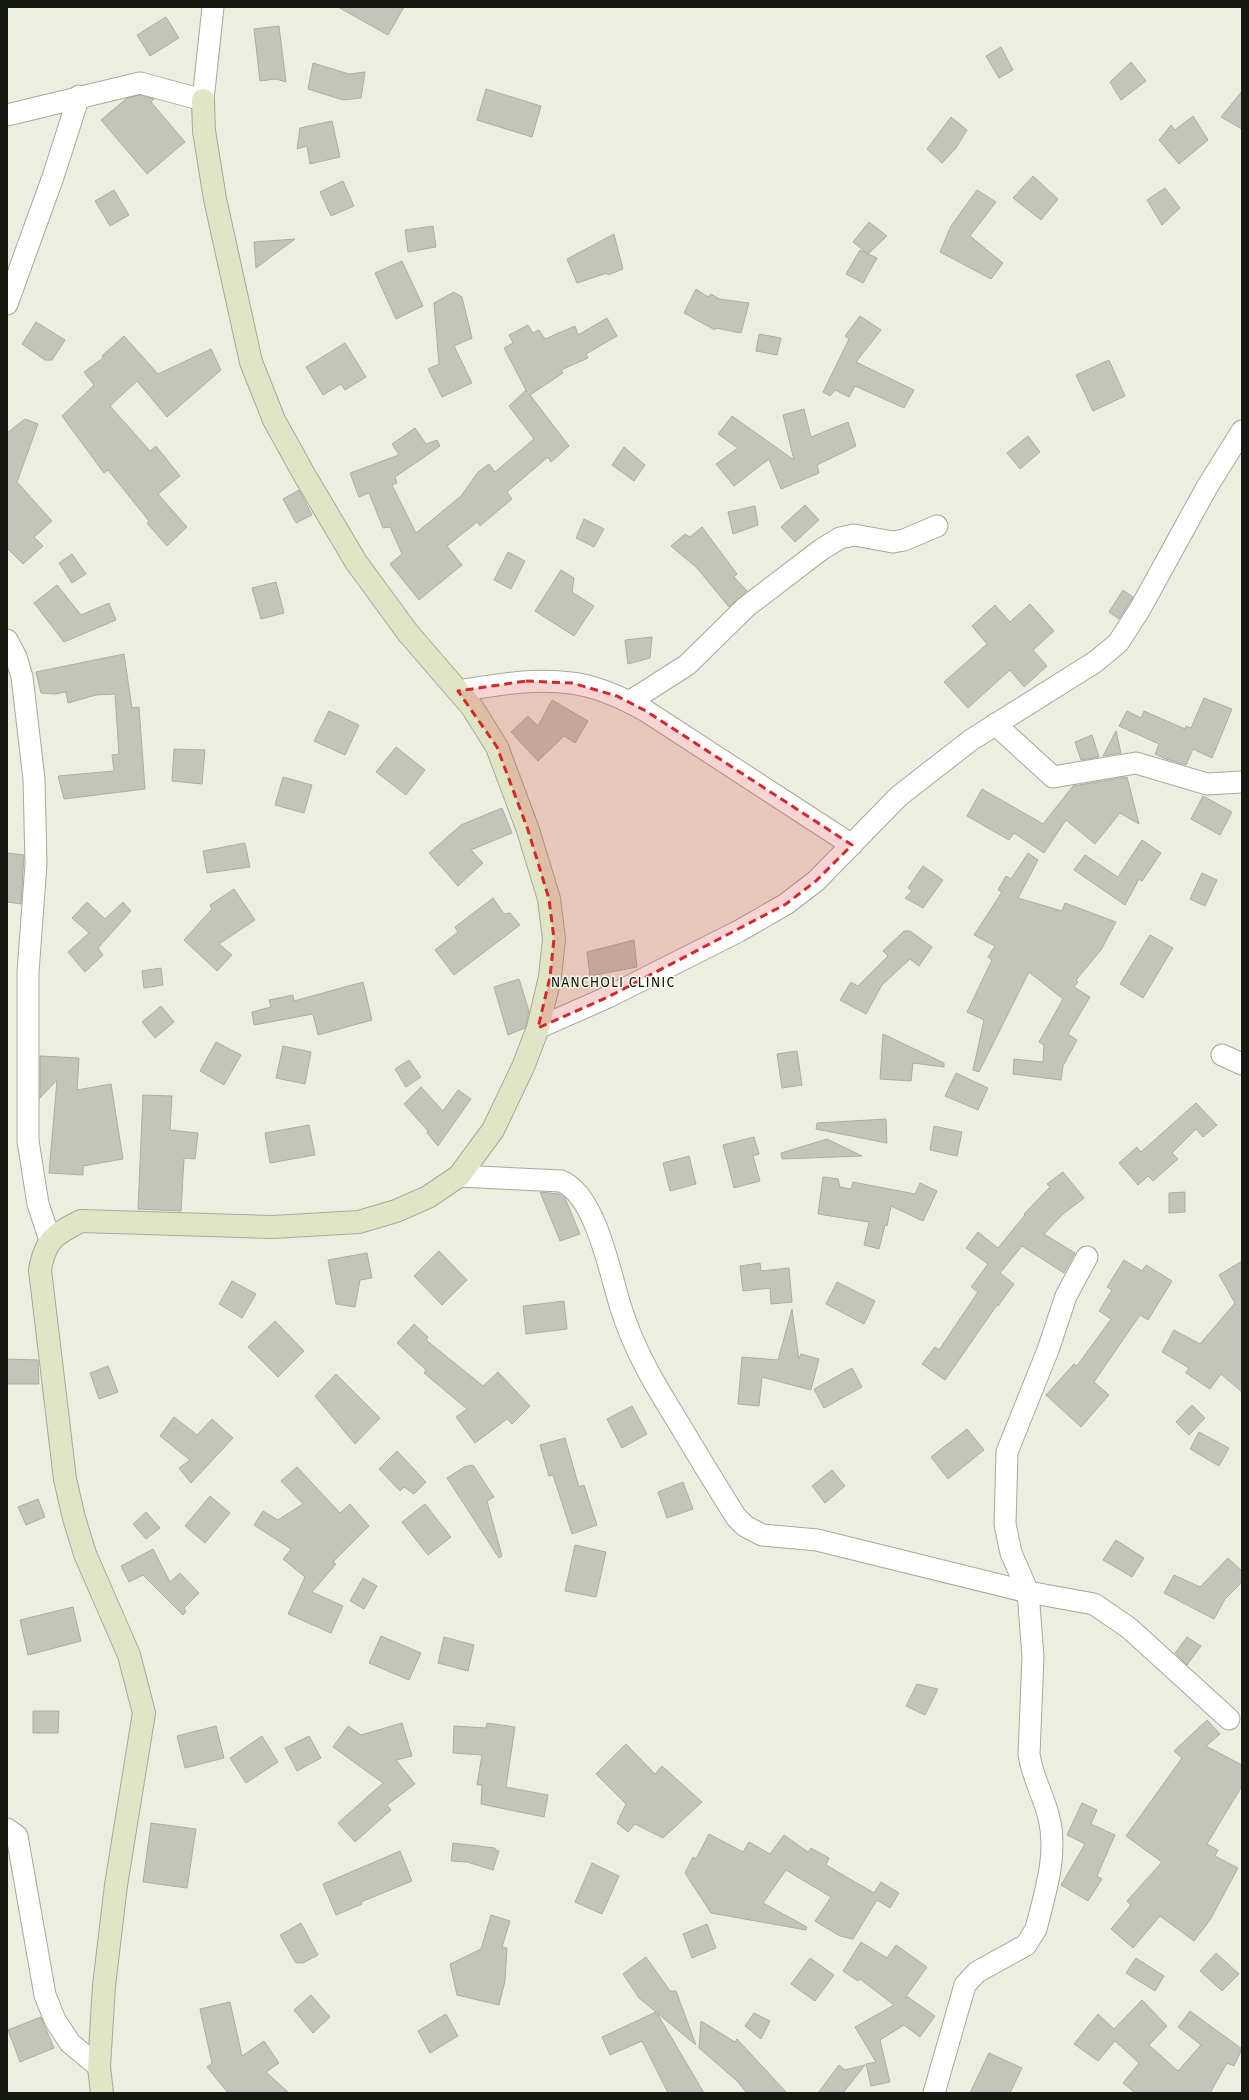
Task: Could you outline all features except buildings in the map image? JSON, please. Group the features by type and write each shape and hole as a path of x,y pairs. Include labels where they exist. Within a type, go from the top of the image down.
{"street":[{"path":"102,2093 99,2067 104,1986 116,1885 144,1713 129,1656 85,1554 65,1479 40,1270 43,1254 50,1240 65,1229 81,1222 273,1227 359,1222 396,1211 428,1198 459,1176 493,1130 523,1068 538,1028 550,977 554,939 549,899 528,830 497,747 472,707 408,633 356,562 274,420 251,362 216,199 204,131 203,100 213,7"},
{"path":"7,115 79,96 140,83 203,100"},
{"path":"7,304 53,177 79,96"},
{"path":"538,1028 608,997 739,931 786,904 816,881 852,846 899,796 971,740 1095,662 1118,643 1140,609 1207,487 1242,431"},
{"path":"629,702 687,665 746,607 822,549 840,538 854,535 893,542 904,540 937,526"},
{"path":"7,640 16,657 22,677 34,778 36,864 28,972 28,1141 38,1204 50,1240"},
{"path":"458,691 526,681 572,683 599,690 629,702 646,711 852,846"},
{"path":"995,724 1053,777 1136,763 1207,784 1242,782"},
{"path":"1222,1055 1242,1064"},
{"path":"459,1176 561,1181 570,1185 579,1194 605,1252 621,1309 640,1360 736,1517 745,1526 762,1535 817,1540 1028,1592 1080,1600 1094,1604 1129,1628 1229,1719"},
{"path":"934,2093 965,1985 977,1972 1026,1944 1032,1938 1036,1929 1051,1868 1052,1843 1050,1818 1030,1765 1029,1754 1033,1657 1028,1592 1011,1552 1006,1524 1008,1452 1048,1350 1066,1296 1087,1257"},
{"path":"7,1829 16,1836 45,1995 55,2020 70,2043 99,2067"}],"highlighted area":[{"path":"526,681 572,683 617,696 646,711 852,845 816,881 786,904 608,997 538,1028 550,977 554,939 549,899 528,830 497,747 458,691"}],"district":[{"name":"NANCHOLI CLINIC","path":"613,982"}]}
